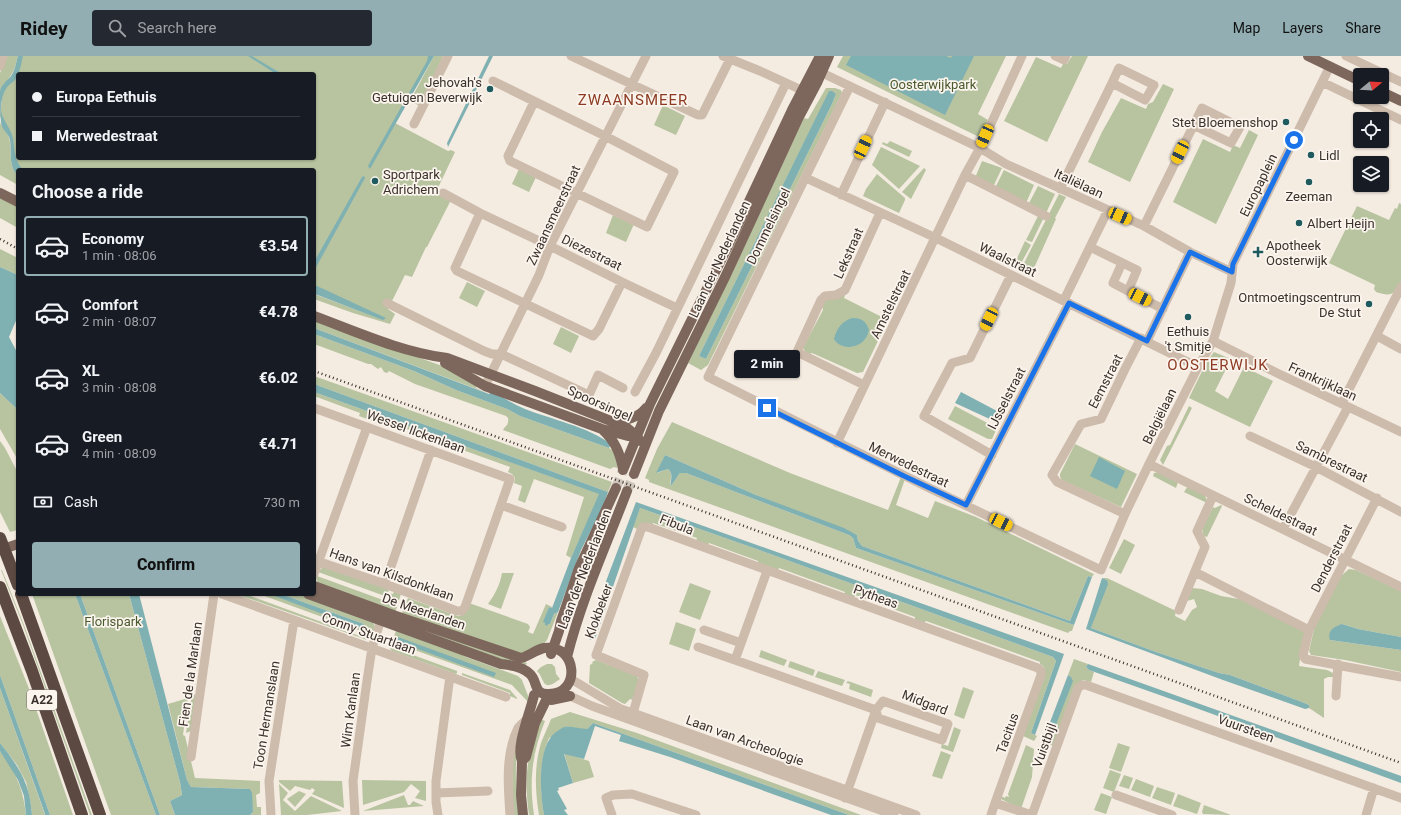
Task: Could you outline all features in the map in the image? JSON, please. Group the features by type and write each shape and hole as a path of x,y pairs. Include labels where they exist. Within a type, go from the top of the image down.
{"highway":[{"path":"0,538 16,580"},
{"name":"A22","path":"0,587 32,671 82,815"},
{"name":"A22","path":"22,596 100,815"}],"main road":[{"name":"Laan der Nederlanden","path":"817,71 820,56"},
{"name":"Laan der Nederlanden","path":"602,429 611,437 618,448 623,470 650,404 725,252 817,71 830,56"},
{"path":"1308,56 1353,78"},
{"name":"Laan der Nederlanden","path":"634,474 659,411 726,274 799,117 806,93"},
{"path":"1389,95 1401,101"},
{"path":"0,193 16,201"},
{"name":"Spoorsingel","path":"316,317 397,346 433,357 485,386 602,429 628,436 637,436"},
{"name":"Spoorsingel","path":"433,357 447,358 491,374 612,421 626,427 637,436"},
{"path":"612,421 635,418 650,404"},
{"path":"641,456 640,444 637,436 646,430 659,411"},
{"name":"Laan der Nederlanden","path":"550,650 559,631 560,621 579,568 616,488"},
{"name":"Laan der Nederlanden","path":"567,657 572,636 627,491"},
{"path":"0,550 16,545"},
{"name":"De Meerlanden","path":"316,587 382,616 502,664 510,665 526,674"},
{"name":"De Meerlanden","path":"315,596 521,658 537,651 550,650"},
{"path":"550,650 562,661 566,674 571,679"},
{"path":"550,650 560,651 567,657 572,672 571,679 564,688 548,697 534,695 529,688 526,674 533,660 550,650"},
{"path":"526,674 532,676 538,690 548,697 554,700 570,696"},
{"path":"523,815 521,795 522,761 520,756 527,719 534,695"},
{"path":"522,761 526,757 535,723 548,697"}],"street":[{"path":"0,66 3,56"},
{"path":"414,124 448,56"},
{"path":"571,56 698,115 702,115 727,58 760,71 806,93"},
{"name":"Zwaansmeerstraat","path":"485,386 539,275 550,246 646,56"},
{"path":"1022,56 966,175 1046,216"},
{"path":"1055,56 1064,60 1066,56"},
{"path":"1346,56 1401,82"},
{"name":"Europaplein","path":"1232,272 1233,264 1330,66"},
{"name":"Italiëlaan","path":"817,71 980,148 1006,164 1144,226 1190,252 1232,272"},
{"path":"492,81 605,136 674,172 647,227 510,161 508,156 534,102"},
{"path":"1322,82 1401,120"},
{"name":"Laan der Nederlanden","path":"634,392 656,353 786,83"},
{"path":"1060,189 1112,83"},
{"name":"Dommelsingel","path":"708,378 850,86"},
{"path":"841,195 885,102"},
{"path":"1144,226 1193,125 1202,108 1240,127 1231,143 1193,125"},
{"name":"Amstelstraat","path":"837,443 966,175"},
{"name":"Waalstraat","path":"806,178 936,238 1198,367"},
{"name":"Diezestraat","path":"443,193 480,213 677,308"},
{"name":"IJsselstraat","path":"966,505 1066,302 1108,210"},
{"path":"480,213 455,268 457,271 525,303"},
{"name":"Lekstraat","path":"864,385 797,352 821,300 825,296 836,295 845,290 880,213"},
{"path":"1090,248 1137,270 1128,291"},
{"path":"1144,340 1163,309 1190,252"},
{"path":"1122,263 1113,284 1163,309"},
{"name":"Belgiëlaan","path":"1101,570 1125,514 1149,464 1198,367 1213,341 1231,283 1232,272"},
{"path":"992,454 924,416 952,363 970,358 1011,275"},
{"name":"Diezestraat","path":"525,303 593,336 599,330 622,282"},
{"path":"1283,530 1316,467 1401,287"},
{"name":"Spoorsingel","path":"387,303 484,351 492,354 501,354 588,395 598,375 623,388"},
{"path":"1377,336 1401,349"},
{"name":"Eemstraat","path":"1125,514 1057,482 1052,475 1081,424 1101,419 1125,369 1144,340"},
{"name":"Frankrijklaan","path":"1213,341 1401,432"},
{"name":"Merwedestraat","path":"708,378 837,443 1101,570"},
{"name":"Wessel Ilckenlaan","path":"316,409 510,479 501,505"},
{"path":"316,561 367,427"},
{"name":"Sambrestraat","path":"1250,436 1316,467 1401,512"},
{"path":"385,584 431,450"},
{"name":"Scheldestraat","path":"1149,464 1401,587"},
{"path":"1179,610 1205,547 1197,531 1213,496"},
{"name":"Denderstraat","path":"1338,664 1305,659 1303,655 1309,630 1377,498"},
{"path":"501,505 562,527"},
{"name":"Hans van Kilsdonklaan","path":"316,561 385,584 457,611 462,611 465,607 501,505"},
{"name":"Fibula","path":"643,527 648,527 701,546"},
{"name":"Klokbeker","path":"632,717 644,675 596,655 643,527"},
{"name":"Pytheas","path":"701,546 1038,668 1041,671"},
{"path":"735,660 767,571"},
{"path":"1195,572 1309,630"},
{"name":"Fien de la Marlaan","path":"191,757 214,596"},
{"name":"Conny Stuartlaan","path":"228,596 506,697"},
{"name":"Wim Kanlaan","path":"355,815 353,781 372,648 382,616"},
{"name":"Toon Hermanslaan","path":"271,815 269,782 294,620"},
{"path":"704,630 740,643"},
{"name":"Midgard","path":"698,647 876,710"},
{"path":"1336,696 1338,664 1401,677"},
{"name":"Tacitus","path":"991,815 1032,702 1041,671"},
{"path":"438,815 436,780 450,676"},
{"name":"Laan van Archeologie","path":"571,679 632,717"},
{"name":"Vuursteen","path":"1082,685 1086,685 1401,798"},
{"name":"Vuistbijl","path":"1032,815 1078,688 1082,685"},
{"name":"Laan van Archeologie","path":"570,696 592,706 632,717 847,794 916,815"},
{"name":"Midgard","path":"883,701 948,724 942,740 878,718 876,710 883,701"},
{"path":"847,794 876,710"},
{"path":"510,815 509,785 511,748 518,727 527,719"},
{"path":"1366,815 1374,788"},
{"path":"436,793 488,792"},
{"path":"612,815 606,798 613,795 632,794 696,815"},
{"name":"Laan van Archeologie","path":"847,794 894,815"},
{"path":"1116,795 1172,815"},
{"path":"995,803 1006,811 1032,815"}],"green space":[{"path":"7,56 18,56 12,73 0,91 0,73"},
{"name":"Sportpark Adrichem","path":"20,56 430,56 395,123 448,151 451,150 455,152 436,192 451,200 412,277 405,275 388,309 395,314 390,324 316,300 316,295 381,319 316,292 316,168 17,168 12,154 10,137 0,116 3,91 12,78"},
{"path":"434,56 443,56 420,106 410,101"},
{"name":"Oosterwijkpark","path":"843,56 1006,56 978,114 988,120 980,136 977,136 837,67"},
{"path":"1072,56 1088,56 1047,142 1004,121 1036,57 1061,68 1063,64 1067,64"},
{"path":"1163,84 1174,89 1130,182 1088,162 1102,132 1121,98 1146,109 1148,104 1153,102"},
{"path":"826,88 841,90 842,93 708,365 701,370 688,363 804,118 808,119","holes":["829,92 836,94 706,359 699,356"]},
{"path":"663,105 685,116 676,135 654,125"},
{"path":"0,122 9,138 11,163 16,173 16,184 0,175"},
{"path":"1249,130 1258,135 1216,224 1173,202 1203,139 1230,152 1233,145 1240,148"},
{"path":"890,141 912,151 909,157 882,144 883,142 887,144"},
{"path":"881,147 920,166 899,189 872,165"},
{"path":"982,161 1002,168 993,187 975,178"},
{"path":"924,168 926,170 911,199 902,192"},
{"path":"519,169 536,177 529,192 512,184"},
{"path":"1004,170 1034,185 1026,203 995,188"},
{"path":"877,174 905,198 899,213 863,196 866,189"},
{"path":"1038,186 1055,194 1046,213 1028,205"},
{"path":"1059,194 1066,197 1055,218 1056,219 1030,277 1020,271"},
{"path":"0,198 16,206 16,227 0,218"},
{"path":"1399,203 1401,204 1401,282 1392,294 1376,292 1374,289 1375,285 1329,263 1357,206 1389,220 1395,208 1397,209"},
{"path":"1039,214 1044,217 1032,242 1026,240"},
{"path":"613,215 634,224 626,242 606,233"},
{"path":"1025,241 1031,245 1018,269 1013,267"},
{"path":"0,249 16,257 16,274 0,267"},
{"path":"467,282 485,291 477,307 459,298"},
{"path":"846,291 844,298 888,320 863,372 857,373 812,353 807,355 802,346 805,344 823,310 823,301"},
{"path":"316,321 445,367 477,385 476,388 490,394 316,329"},
{"path":"561,327 579,336 571,353 553,344"},
{"path":"316,335 414,371 456,390 507,409 520,416 609,448 614,451 617,468 614,467 610,469 503,430 508,422 508,418 506,416 415,384 389,371 387,373 384,372 381,367 378,369 371,364 316,345"},
{"path":"742,352 761,361 758,369 738,360"},
{"path":"1214,352 1231,359 1215,391 1228,399 1244,367 1273,381 1250,427 1189,398 1207,361"},
{"path":"316,377 612,482 608,492 316,385"},
{"path":"0,393 16,408 16,457 0,429"},
{"path":"316,393 600,494 571,558 566,555 584,497 534,479 525,503 518,500 522,486 514,483 515,478 508,472 510,467 446,444 445,446 424,439 425,436 383,420 381,424 359,416 360,413 316,397"},
{"path":"955,406 997,428 992,439 988,439 948,419"},
{"path":"1189,406 1192,408 1163,465 1160,460 1167,446 1170,445"},
{"path":"672,422 790,473 888,510 901,477 905,479 896,505 928,518 935,501 976,517 1094,574 1092,577 1088,576 1070,621 862,546 858,541 857,535 756,495 665,455 657,473 668,469 671,473 671,486 680,473 686,473 849,535 853,538 856,548 1074,625 1072,631 1068,633 649,482 649,480 645,478 657,449"},
{"path":"0,441 16,469 16,530 10,532 0,512"},
{"path":"1075,444 1137,474 1121,507 1062,480 1060,474"},
{"path":"1160,472 1178,482 1176,488 1153,476 1154,473"},
{"path":"1188,486 1203,494 1207,500 1207,503 1184,492"},
{"path":"1221,505 1222,506 1207,537 1204,536 1202,529 1213,507 1215,508"},
{"path":"640,508 1053,657 1056,661 1031,733 1037,736 1034,741 1023,736 1045,670 1040,662 926,621 924,623 915,621 915,617 855,595 854,598 844,594 845,592 779,568 778,571 758,564 758,561 709,543 708,545 696,541 697,538 653,523 652,525 637,529 633,527"},
{"path":"1124,539 1135,545 1121,574 1109,568"},
{"path":"323,567 389,589 388,593 393,594 394,591 401,594 399,600 318,572"},
{"path":"1349,569 1356,570 1401,591 1401,637 1358,629 1342,624 1330,640 1401,650 1401,672 1345,660 1311,655 1309,651 1314,629 1341,576"},
{"path":"1,570 24,625 92,815 90,815 23,625"},
{"path":"502,573 514,573 501,609 488,604 497,589"},
{"path":"317,576 394,604 397,607 395,612 318,583 316,578"},
{"path":"1102,578 1107,578 1176,611 1175,616 1185,621 1192,610 1197,607 1194,599 1187,601 1192,588 1202,589 1221,596 1239,599 1306,631 1303,638 1299,666 1327,670 1333,673 1334,677 1324,679 1324,718 1309,708 1309,705 1302,702 1230,675 1219,673 1156,652 1091,628 1107,580"},
{"path":"690,583 711,591 700,620 679,612"},
{"path":"33,596 76,596 156,815 111,815"},
{"name":"Florispark","path":"81,596 130,596 180,782 182,795 170,801 175,815 160,815"},
{"path":"242,596 250,596 367,640"},
{"path":"265,596 275,596 364,627 364,624 287,596 309,596 372,619 374,627 372,635"},
{"path":"408,598 458,616 462,615 469,603 528,624 530,627 528,632 533,634 546,604 552,608 549,607 544,622 550,624 554,614 558,612 547,640 543,645 522,654 402,613"},
{"path":"0,616 28,686 73,815 50,815 0,675"},
{"path":"400,620 527,663 525,667 434,636"},
{"path":"676,622 696,629 689,651 669,644"},
{"path":"397,628 451,648 466,657 518,676 522,680 530,701 528,702 512,685 392,642"},
{"path":"391,647 457,671 457,673 456,674 392,651 390,649"},
{"path":"761,650 787,660 784,666 759,657"},
{"path":"1074,659 1088,664 1086,667 1094,672 1091,682 1083,680 1080,682 1054,746 1042,742 1044,738 1050,739 1071,677 1068,675"},
{"path":"596,660 637,676 639,681 633,700 630,699 625,704 622,703 589,683 590,665"},
{"path":"790,661 815,670 813,676 788,667"},
{"path":"547,664 552,664 555,667 556,674 560,679 550,685 546,685 544,683 537,671"},
{"path":"818,671 845,680 842,686 815,677"},
{"path":"462,673 510,690 517,699 510,696 510,693 462,675"},
{"path":"848,681 873,690 871,697 849,689 850,684 846,683"},
{"path":"963,687 974,691 964,719 954,715"},
{"path":"0,688 45,815 32,815 26,782 17,765 0,743"},
{"path":"192,694 196,695 191,731 186,733"},
{"path":"188,698 183,735 185,736 195,778 260,781 260,793 256,795 257,807 261,807 261,815 250,815 253,812 250,789 191,787 187,780 168,704"},
{"path":"570,712 637,733 861,815 849,815 593,723 587,729 580,729 549,738 543,756 541,776 544,815 539,815 536,779 537,761 541,743 551,719"},
{"path":"540,719 545,721 534,756 532,790 534,815 529,815 527,790 528,765"},
{"path":"954,727 961,730 953,752 941,748 942,744 948,746"},
{"path":"518,739 516,777 519,815 513,815 512,760"},
{"path":"1118,743 1130,747 1121,772 1109,768"},
{"path":"1026,745 1034,749 1032,777 1021,809 1001,799 1001,796 1005,798 1006,796 1009,797 1008,794"},
{"path":"0,751 18,781 23,797 26,815 0,815"},
{"path":"941,751 951,755 942,779 932,776"},
{"path":"564,753 589,761 594,777 573,783"},
{"path":"1110,770 1121,774 1114,792 1103,788"},
{"path":"1124,775 1133,778 1129,789 1119,786"},
{"path":"1136,779 1154,786 1150,797 1131,790"},
{"path":"279,780 342,781 344,808 312,794 315,790 312,788 310,790 295,786 290,791 279,782"},
{"path":"362,780 426,781 426,801 415,798 420,791 411,784 404,792 363,805"},
{"path":"279,784 288,793 283,800 295,811 311,796 342,811 307,815 281,815"},
{"path":"1157,787 1175,793 1171,805 1152,798"},
{"path":"299,791 306,794 295,807 287,799"},
{"path":"1101,793 1112,797 1106,814 1094,810"},
{"path":"1178,794 1201,803 1197,814 1173,806"},
{"path":"404,795 408,805 410,805 413,801 424,806 363,811"},
{"path":"1204,805 1231,815 1203,814 1202,812"}],"water":[{"path":"18,56 23,56 19,72 16,72 16,78 5,91 1,110 12,134 16,160 22,168 16,168 16,173 11,159 11,144 8,135 2,127 0,115 0,91 11,76"},
{"path":"248,56 252,56 279,72 273,72"},
{"path":"428,56 434,56 370,169 368,166 427,61"},
{"path":"489,56 493,56 448,147 447,143"},
{"name":"Oosterwijkpark","path":"851,56 946,56 951,58 952,56 974,56 945,115 846,65"},
{"path":"829,91 836,94 832,104 706,359 699,356"},
{"path":"364,176 365,178 316,267 316,258 362,177"},
{"path":"0,267 16,274 16,321 9,337 16,350 16,408 0,393"},
{"path":"316,286 386,318 383,320 316,294"},
{"path":"852,318 861,319 865,322 869,330 867,336 858,345 849,347 840,345 834,339 837,332 842,324"},
{"path":"316,329 489,394 491,392 525,409 591,432 611,444 609,448 520,416 507,409 456,390 414,371 316,335"},
{"path":"316,385 608,492 602,509 581,550 558,612 554,614 550,624 547,626 543,622 549,607 552,608 571,558 599,494 316,393"},
{"path":"961,392 997,411 994,421 955,403"},
{"path":"665,455 756,495 844,528 857,535 858,541 862,546 1070,621 1088,576 1092,577 1074,625 856,548 853,538 849,535 686,473 680,473 671,486 671,475 668,469 656,473"},
{"path":"1099,457 1125,471 1117,489 1090,476"},
{"path":"636,502 1064,654 1035,735 1031,733 1056,661 1053,657 640,508 595,639 590,640 589,637 607,590 605,584"},
{"path":"1102,578 1107,580 1108,584 1091,628 1156,652 1219,673 1230,675 1302,702 1309,705 1309,708 1305,709 1223,680 1086,629"},
{"path":"76,596 81,596 160,815 156,815"},
{"path":"130,596 140,596 187,780 191,787 250,789 252,793 253,812 250,815 175,815 170,801 182,795 180,782"},
{"path":"274,596 287,596 364,624 363,629"},
{"path":"1342,624 1358,629 1401,637 1401,650 1330,640 1330,631"},
{"path":"398,637 496,673 494,677 396,641"},
{"path":"1088,664 1401,776 1401,783 1089,670 1086,667"},
{"path":"0,675 50,815 45,815 0,688"},
{"path":"1068,675 1073,681 1050,740 1044,738"},
{"path":"593,723 849,815 831,815 670,757 619,741 621,735 595,726 584,759 564,754 573,783 558,788 559,790 557,791 567,809 564,810 568,815 544,815 541,794 541,769 546,745 552,736 565,727 587,729"},
{"path":"0,743 13,760 26,784 32,815 26,815 24,796 18,780 0,751"}],"tunnel":[{"path":"616,488 623,470"},
{"path":"627,491 634,474"}],"railway":[{"path":"0,239 16,248"},
{"path":"316,372 1401,763"}],"place":[{"name":"Jehovah's Getuigen Beverwijk","path":"490,89"},
{"name":"Stet Bloemenshop","path":"1286,122"},
{"name":"Lidl","path":"1311,155"},
{"name":"Sportpark Adrichem","path":"375,181"},
{"name":"Zeeman","path":"1309,182"},
{"name":"Albert Heijn","path":"1299,223"},
{"name":"Apotheek Oosterwijk","path":"1258,252"},
{"name":"Ontmoetingscentrum De Stut","path":"1369,304"},
{"name":"Eethuis 't Smitje","path":"1188,317"}],"district":[{"name":"ZWAANSMEER","path":"633,100"},
{"name":"OOSTERWIJK","path":"1218,365"}],"route":[{"path":"767,408 966,505 1069,303 1147,341 1190,252 1232,272 1233,264 1294,140"}]}
